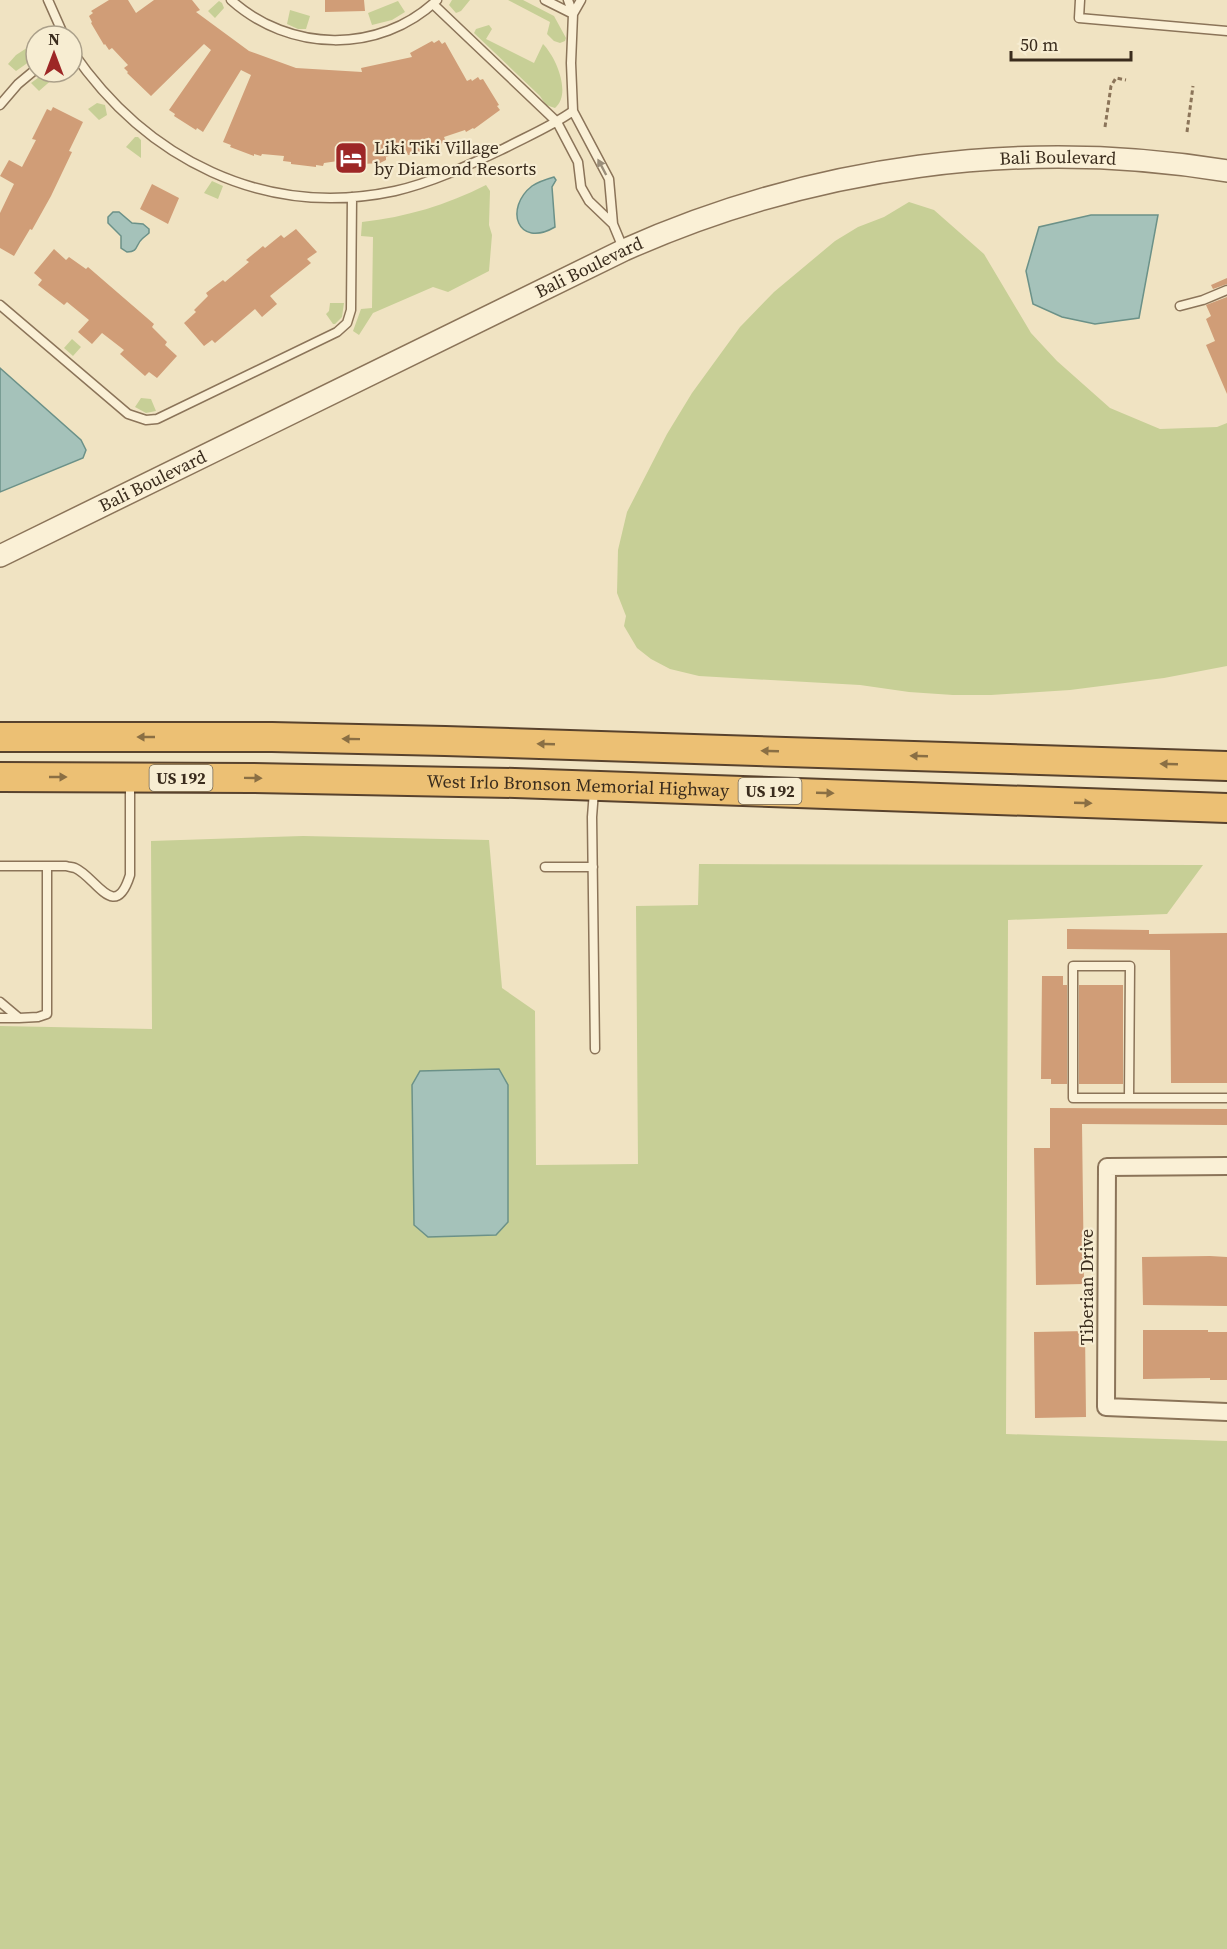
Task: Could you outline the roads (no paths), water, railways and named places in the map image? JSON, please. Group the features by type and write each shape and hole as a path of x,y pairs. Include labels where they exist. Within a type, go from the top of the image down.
{"highway":[{"name":"US 192","path":"0,737 272,737 1227,766"},
{"path":"515,783 567,768 585,758 594,745"},
{"path":"594,785 624,763 688,749"},
{"name":"West Irlo Bronson Memorial Highway","path":"0,777 251,777 515,783 1227,808"}],"street":[{"name":"Bali Boulevard","path":"0,556 624,250 687,224 782,193 877,172 941,163 1058,157 1154,161 1227,171"},
{"name":"Tiberian Drive","path":"1227,1166 1107,1167 1106,1395 1106,1407 1227,1413"}],"lane":[{"path":"48,0 59,24"},
{"path":"231,0 255,18 278,30 303,38 328,41 363,38 385,32 406,22 435,2 557,122 578,162 581,187 588,201 613,224"},
{"path":"545,0 573,14"},
{"path":"568,0 573,14 571,63 573,111 609,179 613,224 624,250"},
{"path":"573,14 581,0"},
{"path":"1080,0 1079,18 1227,31"},
{"path":"84,67 130,119 168,149 213,173 261,189 309,197 352,197 396,190 438,178 458,171 557,122 573,111"},
{"path":"0,105 24,79"},
{"path":"0,305 128,414 146,420 157,420 337,332 348,323 351,310 352,197"},
{"path":"1180,306 1227,290"},
{"path":"0,866 76,868 106,894 114,897 119,895 130,875 130,777"},
{"path":"594,785 592,867 595,1049"},
{"path":"0,1018 38,1017 47,1014 47,866"},
{"path":"545,867 592,867"},
{"path":"1129,1098 1130,966 1073,966 1073,1098 1129,1098 1227,1098"},
{"path":"0,1002 19,1018"}],"water":[{"path":"554,177 556,180 552,187 555,227 531,233 519,223 518,205 523,195 532,186"},
{"path":"113,212 119,212 132,223 143,224 149,229 149,233 133,251 127,252 121,248 121,236 108,223 108,217"},
{"path":"1091,215 1158,215 1139,318 1095,324 1062,317 1033,304 1026,271 1039,227"},
{"path":"0,368 81,440 86,450 83,458 0,492"},
{"path":"499,1069 508,1085 508,1222 496,1235 428,1237 414,1225 412,1085 420,1071"}],"place":[{"name":"Liki Tiki Village by Diamond Resorts","path":"351,158"}]}
